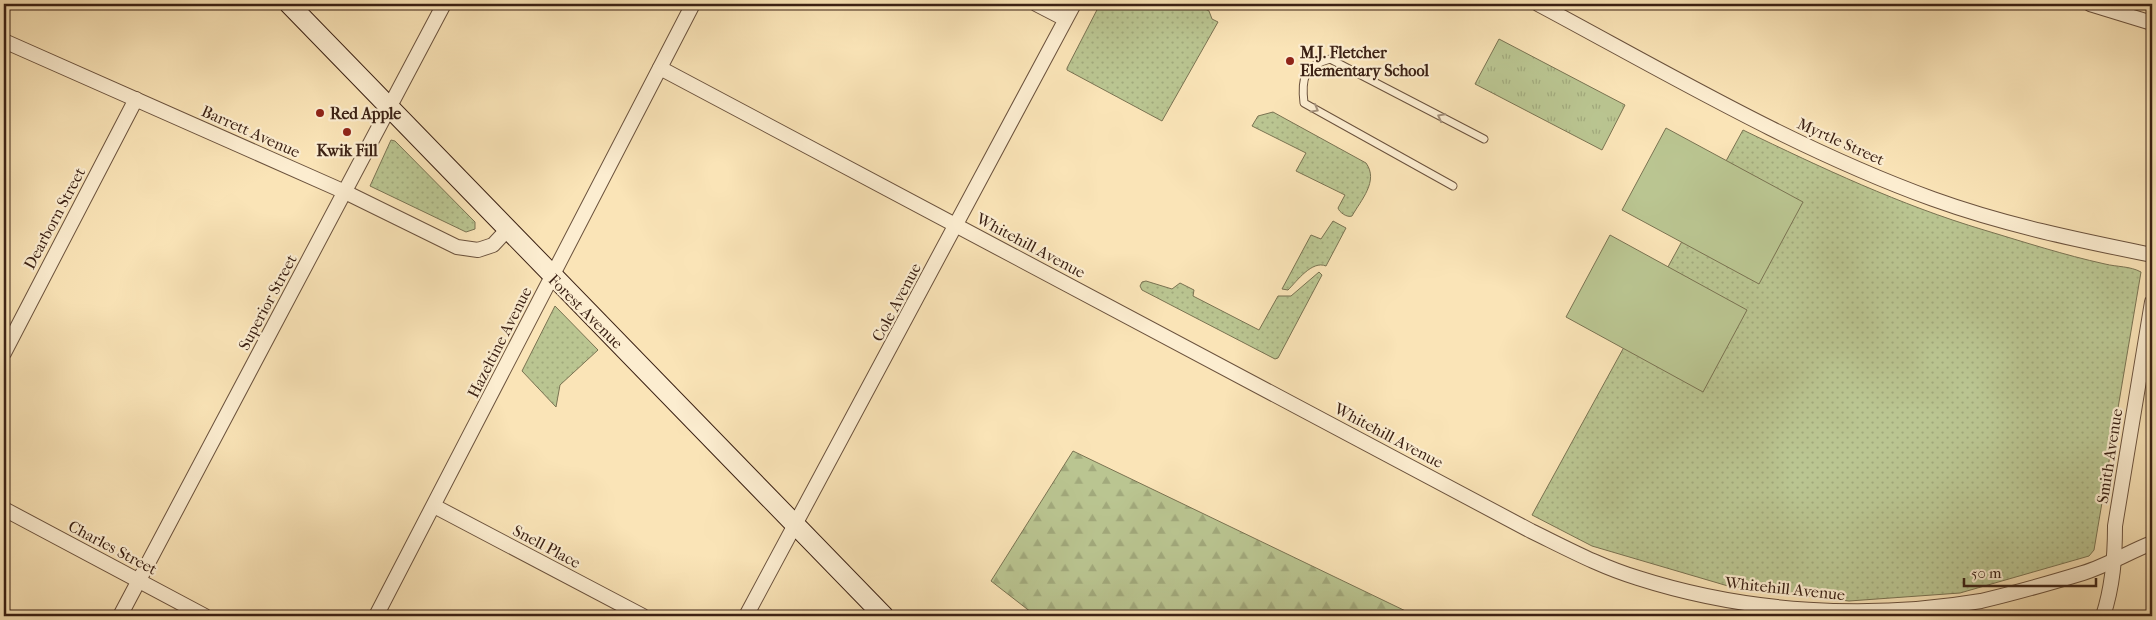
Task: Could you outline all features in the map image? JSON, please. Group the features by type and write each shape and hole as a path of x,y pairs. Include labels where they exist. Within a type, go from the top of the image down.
{"main road":[{"name":"Forest Avenue","path":"289,4 552,277 796,524 884,616"}],"street":[{"name":"Superior Street","path":"120,616 444,4"},
{"name":"Hazeltine Avenue","path":"376,616 693,4"},
{"path":"1036,4 1065,19"},
{"name":"Cole Avenue","path":"746,616 1074,4"},
{"name":"Myrtle Street","path":"1538,4 1756,120 1819,152 1882,179 1993,219 2152,255"},
{"path":"2090,4 2152,23"},
{"name":"Barrett Avenue","path":"4,41 345,192 457,247 478,250 493,245 507,230"},
{"name":"Whitehill Avenue","path":"660,68 1531,531 1606,566 1670,588 1763,607 1849,614 1889,612 1980,601 2067,578 2114,562 2152,543"},
{"name":"Dearborn Street","path":"4,353 136,99"},
{"name":"Smith Avenue","path":"2103,616 2110,595 2114,562 2115,526 2152,302"},
{"name":"Snell Place","path":"434,506 643,616"},
{"name":"Charles Street","path":"4,509 205,616"}],"lane":[{"path":"1453,186 1304,104 1302,87 1306,72 1316,63 1330,59 1484,139"}],"green space":[{"path":"1100,4 1196,4 1209,11 1212,19 1218,22 1162,121 1067,70"},
{"path":"1499,39 1625,105 1602,150 1475,84"},
{"path":"1273,112 1366,163 1370,170 1370,183 1352,216 1344,214 1338,208 1345,195 1296,171 1306,153 1252,126 1258,116"},
{"path":"1666,128 1803,202 1759,284 1622,210"},
{"path":"1743,130 1832,172 1922,209 2044,248 2141,272 2094,550 2089,556 1960,593 1849,601 1728,586 1592,546 1532,515"},
{"path":"391,140 395,141 475,222 475,229 466,232 370,186"},
{"path":"1333,221 1346,228 1326,266 1315,266 1300,277 1288,290 1282,289 1311,235 1321,239"},
{"path":"1610,235 1747,310 1703,392 1566,317"},
{"path":"1319,272 1322,275 1278,358 1275,359 1142,290 1140,286 1142,282 1146,281 1172,289 1180,283 1194,290 1193,296 1259,330 1278,296 1291,296"},
{"path":"555,306 598,350 560,385 556,407 522,371"},
{"path":"1073,451 1416,616 1036,616 991,581"}],"place":[{"name":"M.J. Fletcher Elementary School","path":"1290,61"},
{"name":"Red Apple","path":"320,113"},
{"name":"Kwik Fill","path":"347,132"}]}
